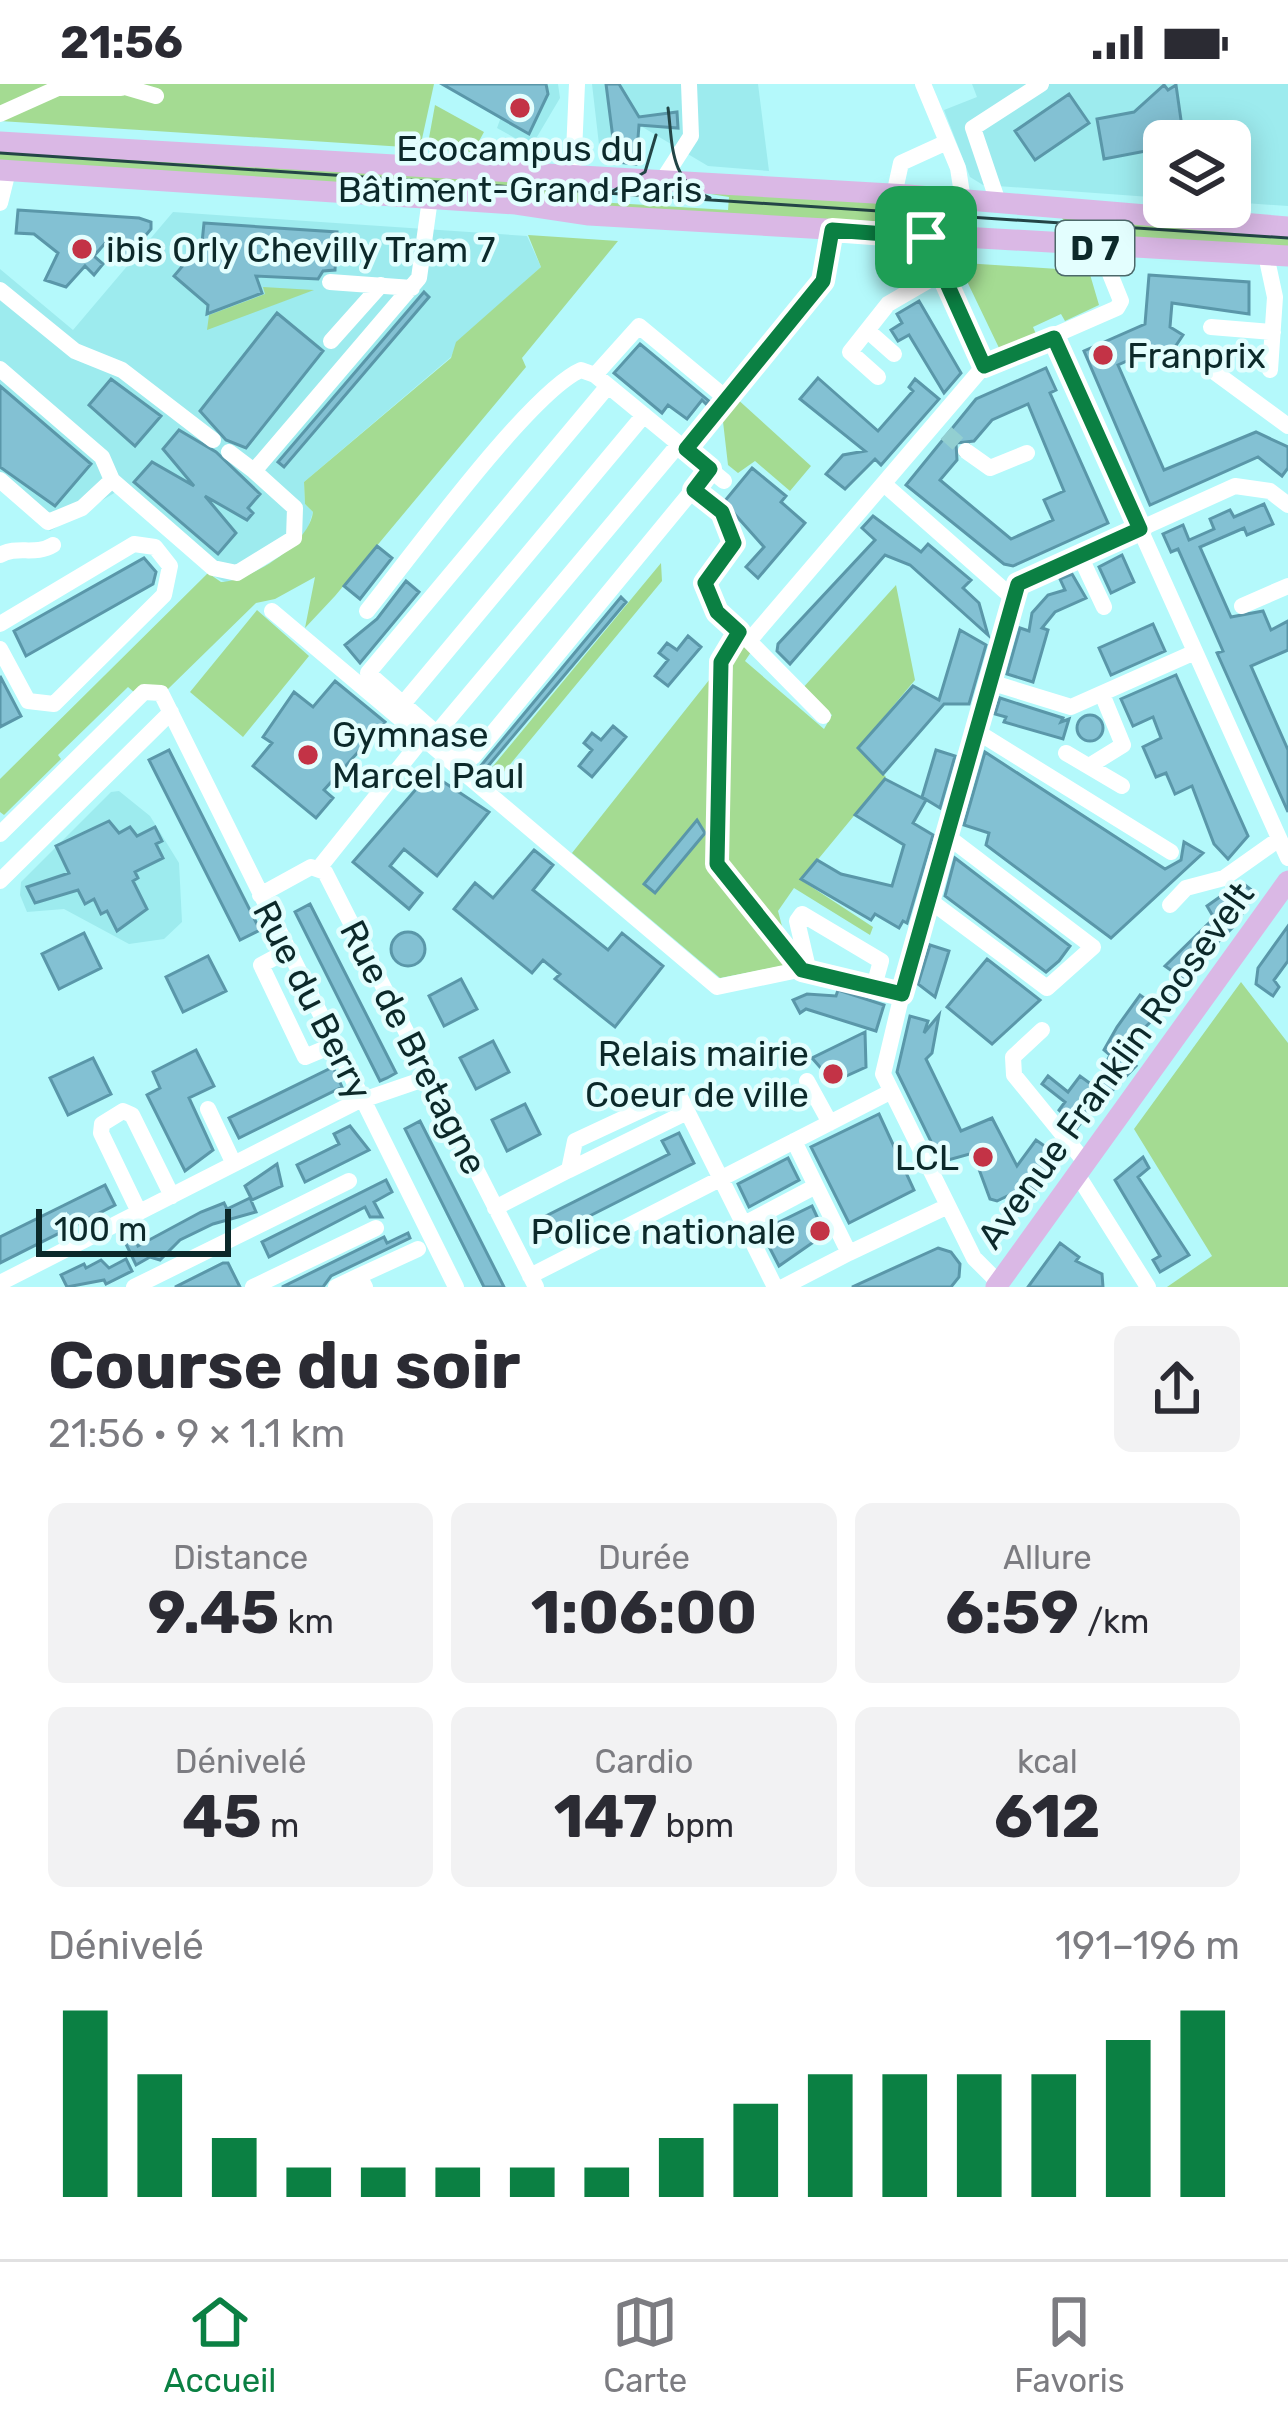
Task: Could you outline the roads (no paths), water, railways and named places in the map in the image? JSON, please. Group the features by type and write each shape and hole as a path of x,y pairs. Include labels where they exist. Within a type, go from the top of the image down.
{"main road":[{"name":"D 7","path":"0,142 525,177 901,195 1288,227"},
{"name":"D 7","path":"4,170 1100,249 1277,256"},
{"path":"901,195 926,237"},
{"name":"Avenue Franklin Roosevelt","path":"998,1285 1288,881"}],"street":[{"path":"573,176 577,84"},
{"path":"662,181 691,136 689,84"},
{"path":"925,84 963,200"},
{"path":"901,195 911,169 946,139 973,128 1041,84"},
{"path":"0,114 58,88 118,86 156,96"},
{"path":"973,128 1009,203"},
{"path":"0,203 4,170"},
{"path":"254,471 412,288 421,274 430,199"},
{"path":"260,895 319,868 727,399 823,281 832,230"},
{"path":"926,237 984,366"},
{"path":"799,971 717,864 721,662 941,424 984,366 1111,313 1121,301 1100,249"},
{"path":"1270,370 1277,256"},
{"path":"878,377 850,352 888,304 943,272"},
{"path":"330,282 412,288"},
{"path":"332,341 381,285"},
{"path":"0,290 75,351 122,370 213,440"},
{"path":"367,611 522,422 569,375 581,370 602,380 717,475 694,490 473,757 430,736 368,673 602,380 639,326 727,399"},
{"path":"1211,327 1273,332"},
{"path":"868,331 894,354"},
{"path":"1054,338 1288,858"},
{"path":"1190,353 1288,426"},
{"path":"0,369 102,458 112,480 213,568 230,574 297,531 298,515 292,501 229,452"},
{"path":"402,705 644,415"},
{"path":"966,451 990,468 1028,453"},
{"path":"0,480 48,522 82,508 112,480"},
{"path":"884,484 1014,599"},
{"path":"998,1285 974,1258 890,1092 884,1064 1018,584 1235,486 1270,491 1288,505"},
{"path":"694,490 732,527 729,554 705,583 717,612 823,716"},
{"path":"0,624 134,544 155,547 170,566 164,595 54,704 28,701 0,649"},
{"path":"0,555 8,550 39,553 53,545"},
{"path":"1080,556 1104,607"},
{"path":"1242,606 1288,586"},
{"path":"272,610 430,736 717,987 799,971 902,994"},
{"path":"990,682 1071,707 1195,652"},
{"path":"0,834 144,692 161,692 171,712 0,881"},
{"path":"1088,766 1123,745 1102,694"},
{"name":"Rue du Berry","path":"171,712 456,1287"},
{"path":"976,731 1171,852"},
{"path":"1066,753 1122,786"},
{"path":"28,806 52,830"},
{"path":"929,900 1047,988 1093,947 946,836"},
{"path":"1170,905 1186,888 1224,878 1280,839"},
{"name":"Rue de Bretagne","path":"319,868 533,1281"},
{"path":"799,971 797,921 802,914 881,961 874,986"},
{"path":"286,951 261,965 305,1057 336,1044"},
{"path":"1042,1030 1013,1058 1013,1075 1081,1168 1148,1287"},
{"path":"0,1282 363,1100 430,1077"},
{"path":"807,1081 830,1123"},
{"path":"533,1281 890,1092"},
{"path":"495,1208 569,1170 575,1141 678,1094 779,1287 948,1206"},
{"path":"208,1109 234,1164"},
{"path":"139,1212 101,1133 110,1117 123,1112 132,1115 172,1196"},
{"path":"794,1141 849,1253"},
{"path":"134,1287 349,1181"},
{"path":"744,1223 817,1186"},
{"path":"253,1287 376,1228"},
{"path":"336,1287 362,1281 418,1249"}],"tunnel":[{"path":"946,433 966,451"}],"tram line":[{"path":"668,108 680,172 710,198"},
{"path":"613,191 645,172 656,135"},
{"path":"0,153 1288,238"}],"place":[{"name":"Ecocampus du Bâtiment-Grand Paris","path":"520,108"},
{"name":"ibis Orly Chevilly Tram 7","path":"82,249"},
{"name":"Franprix","path":"1103,355"},
{"name":"Gymnase Marcel Paul","path":"308,755"},
{"name":"Relais mairie Coeur de ville","path":"833,1074"},
{"name":"LCL","path":"983,1157"},
{"name":"Police nationale","path":"820,1231"}]}
